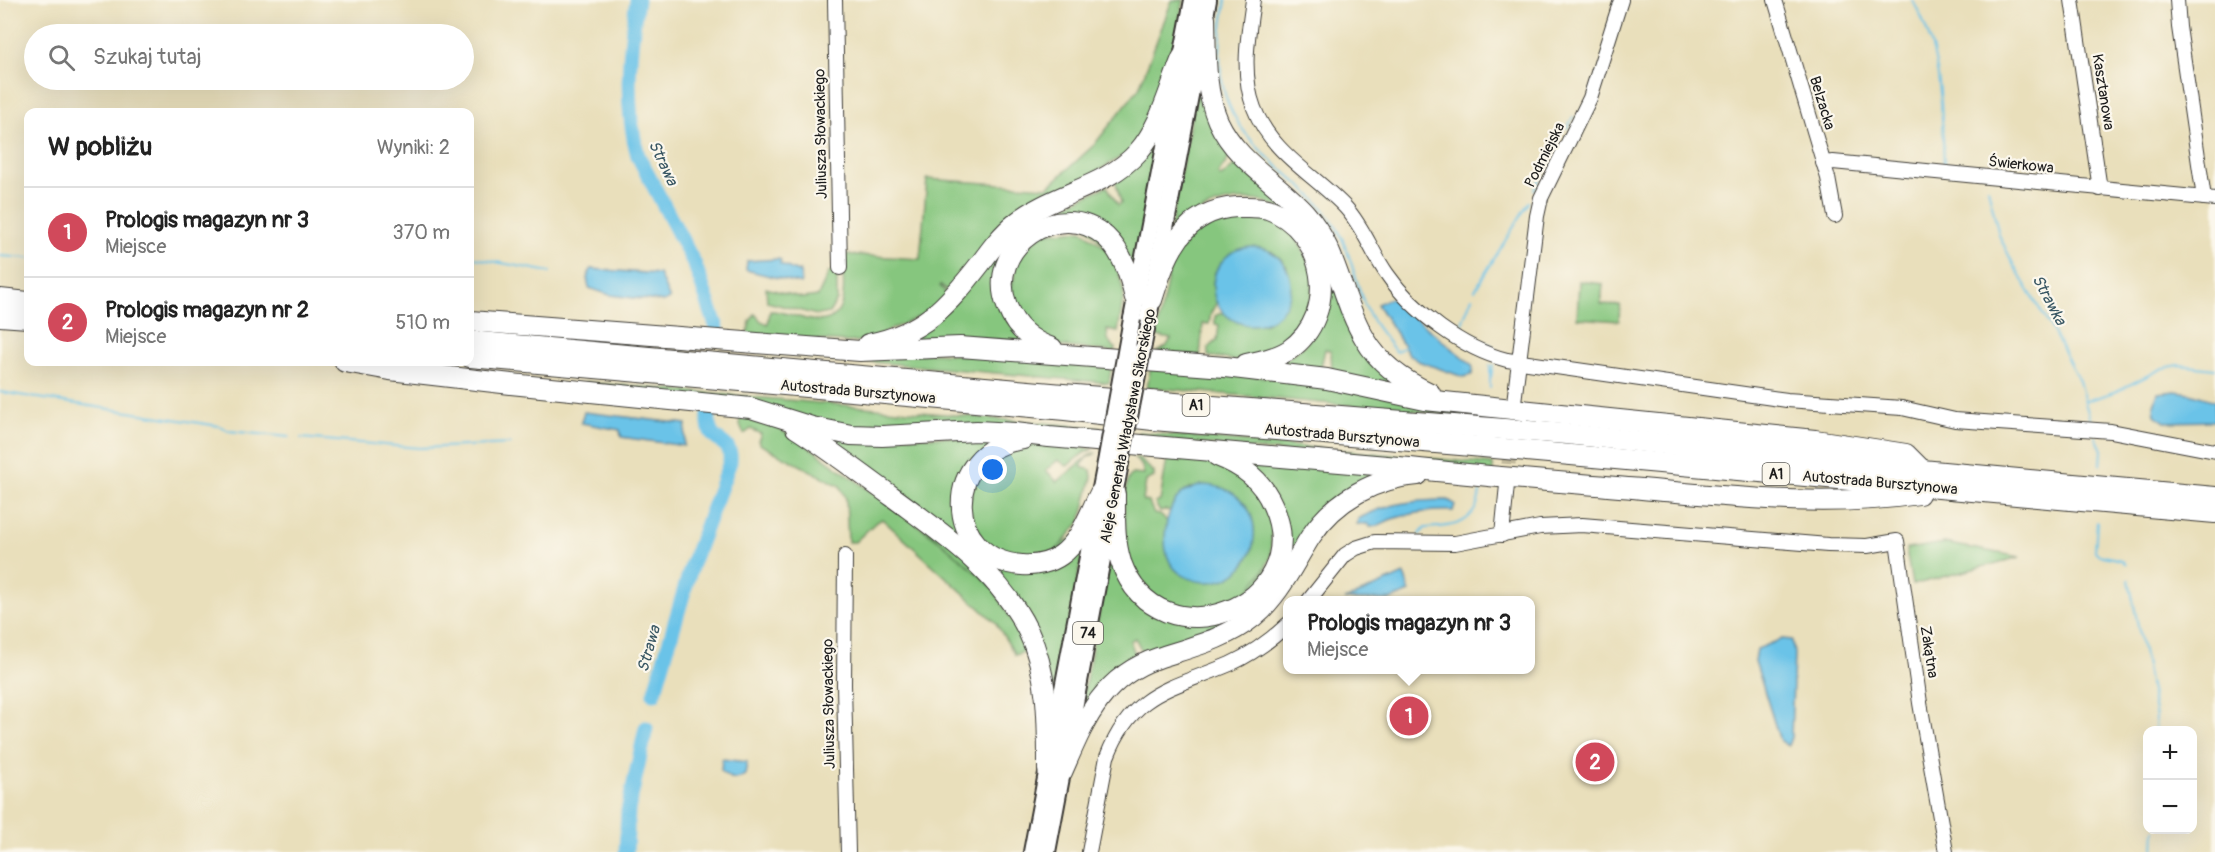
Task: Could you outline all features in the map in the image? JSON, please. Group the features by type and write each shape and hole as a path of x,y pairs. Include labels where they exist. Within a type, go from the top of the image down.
{"highway":[{"path":"1207,9 1208,85 1213,108 1226,137 1243,158 1305,213 1323,238 1333,257 1358,325 1374,353 1406,381 1445,399 1467,405"},
{"path":"821,348 874,343 899,336 917,327 947,304 994,245 1015,223 1038,208 1077,191 1125,165 1138,152 1155,128 1182,58"},
{"path":"1075,354 1041,344 1024,332 1010,314 1003,296 1003,276 1008,258 1018,244 1036,229 1055,223 1074,222 1091,227 1108,238 1144,299 1176,242 1191,223 1209,213 1230,207 1268,209 1296,226 1314,250 1319,266 1321,293 1313,322 1301,340 1279,356 1225,367"},
{"path":"0,299 24,302"},
{"path":"0,316 24,318"},
{"path":"474,321 821,348 878,351 960,346 1225,367 1327,379 1425,400 1815,440 1906,454 1922,470"},
{"name":"Autostrada Bursztynowa","path":"474,341 1074,395 1566,434 1922,470 2215,496"},
{"name":"Autostrada Bursztynowa","path":"474,357 1065,410 1153,420 1449,444 2215,513"},
{"path":"368,366 511,384 751,408 812,427 858,435 978,431 1015,433 1754,498 1851,501 1895,498 1950,490"},
{"path":"773,414 822,445 919,517 975,561 995,581 1013,605 1028,631 1037,657 1055,771"},
{"path":"1049,437 1018,440 999,445 987,451 970,470 963,490 962,504 968,530 979,547 995,558 1015,565 1045,563 1061,555 1079,535 1108,494"},
{"path":"1108,494 1121,562 1131,583 1149,602 1181,616 1203,617 1233,610 1250,599 1268,581 1278,554 1279,526 1269,498 1257,480 1240,466 1212,454 1176,448"},
{"path":"1055,771 1088,716 1114,684 1155,659 1226,634 1253,617 1272,599 1319,526 1331,512 1350,497 1368,487 1402,476 1456,473"}],"main road":[{"name":"Aleje Generała Władysława Sikorskiego","path":"1114,457 1142,350 1144,299 1193,0"},
{"name":"Aleje Generała Władysława Sikorskiego","path":"1032,852 1055,771 1108,494 1132,319 1144,299 1207,9"},
{"name":"Aleje Generała Władysława Sikorskiego","path":"1047,852 1055,771"}],"street":[{"name":"Juliusza Słowackiego","path":"835,0 840,268"},
{"path":"1253,0 1247,48 1248,82 1256,111 1270,137 1281,150 1331,192 1349,211 1387,274 1417,307 1466,345 1491,356 1518,362 1787,400 1902,408 1955,420 2111,431 2215,451"},
{"name":"Podmiejska","path":"1514,402 1540,198 1590,98 1621,0"},
{"name":"Belzacka","path":"1775,0 1823,163 1835,216"},
{"name":"Kasztanowa","path":"2072,0 2100,189"},
{"path":"2177,0 2179,27 2210,198"},
{"name":"Świerkowa","path":"1823,163 1833,162 2210,198"},
{"path":"1312,596 1339,561 1363,545 1396,541 1455,543 1502,535 1507,485"},
{"name":"Zakątna","path":"1502,535 1540,527 1582,525 1828,545 1867,546 1897,541 1946,852"},
{"name":"Juliusza Słowackiego","path":"844,556 848,852"},
{"path":"1089,852 1107,757 1119,730 1128,717 1150,697 1240,659 1265,643 1283,627"}],"green space":[{"path":"1172,0 1184,0 1163,95 1131,151 1049,200 951,294 941,285 948,295 934,310 865,341 747,336 750,321 755,314 761,321 768,324 770,311 821,321 832,318 842,302 842,254 920,259 927,179 1048,187 1094,145 1139,88"},
{"path":"1201,63 1209,111 1231,155 1218,174 1221,177 1239,162 1300,214 1323,248 1363,345 1388,372 1419,393 1336,375 1332,373 1331,351 1325,349 1320,372 1267,368 1301,348 1320,322 1328,292 1324,262 1310,234 1289,213 1260,201 1226,202 1206,208 1191,217 1167,247"},
{"path":"1165,120 1135,277 1078,217 1004,253 1026,345 920,345 910,338 1029,222 1107,186 1118,205 1121,203 1115,179"},
{"path":"1255,212 1294,232 1314,273 1309,317 1285,345 1237,361 1208,356 1208,349 1217,340 1219,325 1215,324 1215,316 1223,312 1244,324 1267,323 1287,267 1271,251 1215,272 1213,284 1217,302 1211,313 1209,324 1203,324 1200,356 1157,352 1166,347 1171,339 1156,336 1171,262 1201,223"},
{"path":"1082,230 1114,255 1124,293 1118,332 1107,330 1108,340 1115,348 1114,352 1059,346 1034,335 1010,300 1018,254 1044,233"},
{"path":"837,270 837,300 829,313 817,315 767,302 766,288 803,298 818,296 829,272"},
{"path":"1579,281 1603,284 1601,304 1620,305 1619,321 1577,318"},
{"path":"933,353 1112,363 1109,383 838,359"},
{"path":"1151,365 1282,379 1498,414 1498,419 1147,387"},
{"path":"585,382 1100,428 1099,435 874,431"},
{"path":"740,416 778,428 802,442 955,552 993,588 1029,650 1015,655 996,623 882,519 855,542 848,542 846,499 840,486 761,445 758,441 761,434 751,429 744,434 740,425"},
{"path":"1138,432 1493,464 1493,472 1137,438"},
{"path":"831,435 995,438 958,516 1015,571 1087,530 1052,716 1023,613 830,446"},
{"path":"1060,443 1092,449 1067,466 1058,460 1046,470 1057,482 1086,458 1081,467 1091,470 1092,477 1081,521 1055,552 1013,559 981,538 969,508 973,478 1013,444"},
{"path":"1168,453 1216,459 1246,476 1272,518 1271,557 1252,590 1202,612 1156,600 1126,559 1124,499 1128,479 1132,474 1144,475 1142,466 1133,457 1139,459 1154,472 1154,477 1146,481 1143,501 1149,502 1154,514 1160,515 1167,521 1166,532 1223,580 1243,565 1245,504 1225,489 1191,488 1181,494 1171,511 1160,512 1155,503 1160,501"},
{"path":"1244,462 1397,472 1363,483 1245,618 1145,656 1135,638 1130,641 1136,662 1079,716 1112,545 1131,592 1221,620 1284,549"},
{"path":"1944,543 2020,557 1912,585 1906,549"}],"water":[{"path":"1244,247 1260,247 1274,253 1285,264 1291,278 1291,294 1285,308 1274,319 1260,325 1244,325 1230,319 1219,308 1213,294 1213,278 1219,264 1230,253"},
{"path":"781,260 780,264 798,272 800,270 801,284 746,270 747,261"},
{"path":"591,269 659,274 670,299 664,302 610,295 589,288 587,278"},
{"path":"1391,298 1472,365 1472,375 1463,377 1418,361 1409,354 1377,304"},
{"path":"2175,391 2215,401 2215,421 2165,422 2155,415 2154,405 2158,393"},
{"path":"584,412 686,424 684,446 621,437 620,430 581,423"},
{"path":"1201,485 1225,489 1242,500 1251,516 1254,534 1251,552 1242,567 1227,578 1207,582 1189,578 1177,571 1169,561 1165,541 1167,520 1175,502 1182,493"},
{"path":"1448,500 1455,504 1453,511 1415,514 1392,519 1373,527 1368,524 1357,524 1358,519 1391,506"},
{"path":"1404,574 1410,592 1400,596 1354,596"},
{"path":"1782,639 1792,640 1794,654 1791,737 1788,746 1780,741 1755,661 1757,649"},
{"path":"722,759 747,762 745,775 735,779 726,776 721,771"}],"waterway":[{"name":"Strawa","path":"637,0 632,39 629,98 638,156 695,265 717,328"},
{"path":"1226,0 1220,52 1221,75 1225,95 1233,114 1261,151 1305,190 1326,213 1342,238 1370,316 1396,352 1404,347"},
{"name":"Strawka","path":"1912,0 1922,18 1935,58 1941,101 1944,164"},
{"path":"1567,128 1573,117"},
{"path":"1534,190 1548,163"},
{"name":"Strawka","path":"1988,188 1999,235 2079,381 2091,423"},
{"path":"1475,290 1529,202"},
{"path":"0,256 24,258"},
{"path":"474,258 550,272"},
{"path":"1472,298 1463,319 1463,330 1466,334 1492,346 1494,350"},
{"path":"1490,365 1490,388"},
{"path":"1491,377 1493,365"},
{"path":"2086,401 2115,392 2163,368 2179,365 2215,369"},
{"path":"0,392 219,426 229,431 289,437"},
{"name":"Strawa","path":"654,694 692,564 730,462 728,448 711,433 709,415"},
{"name":"Strawka","path":"2096,437 2102,450 2101,465"},
{"path":"301,438 420,448 511,444"},
{"path":"1420,534 1425,528 1453,525 1468,518 1474,512 1480,492"},
{"name":"Strawka","path":"2097,522 2095,551 2099,555 2122,560 2126,565"},
{"name":"Strawka","path":"2129,580 2156,717 2155,726"},
{"name":"Strawa","path":"626,852 628,811 646,728"},
{"name":"Strawka","path":"2154,852 2155,834"}],"tunnel":[{"path":"1507,485 1510,443"}],"place":[{"name":"Prologis magazyn nr 3","path":"1409,716"},
{"name":"Prologis magazyn nr 2","path":"1595,762"}]}
